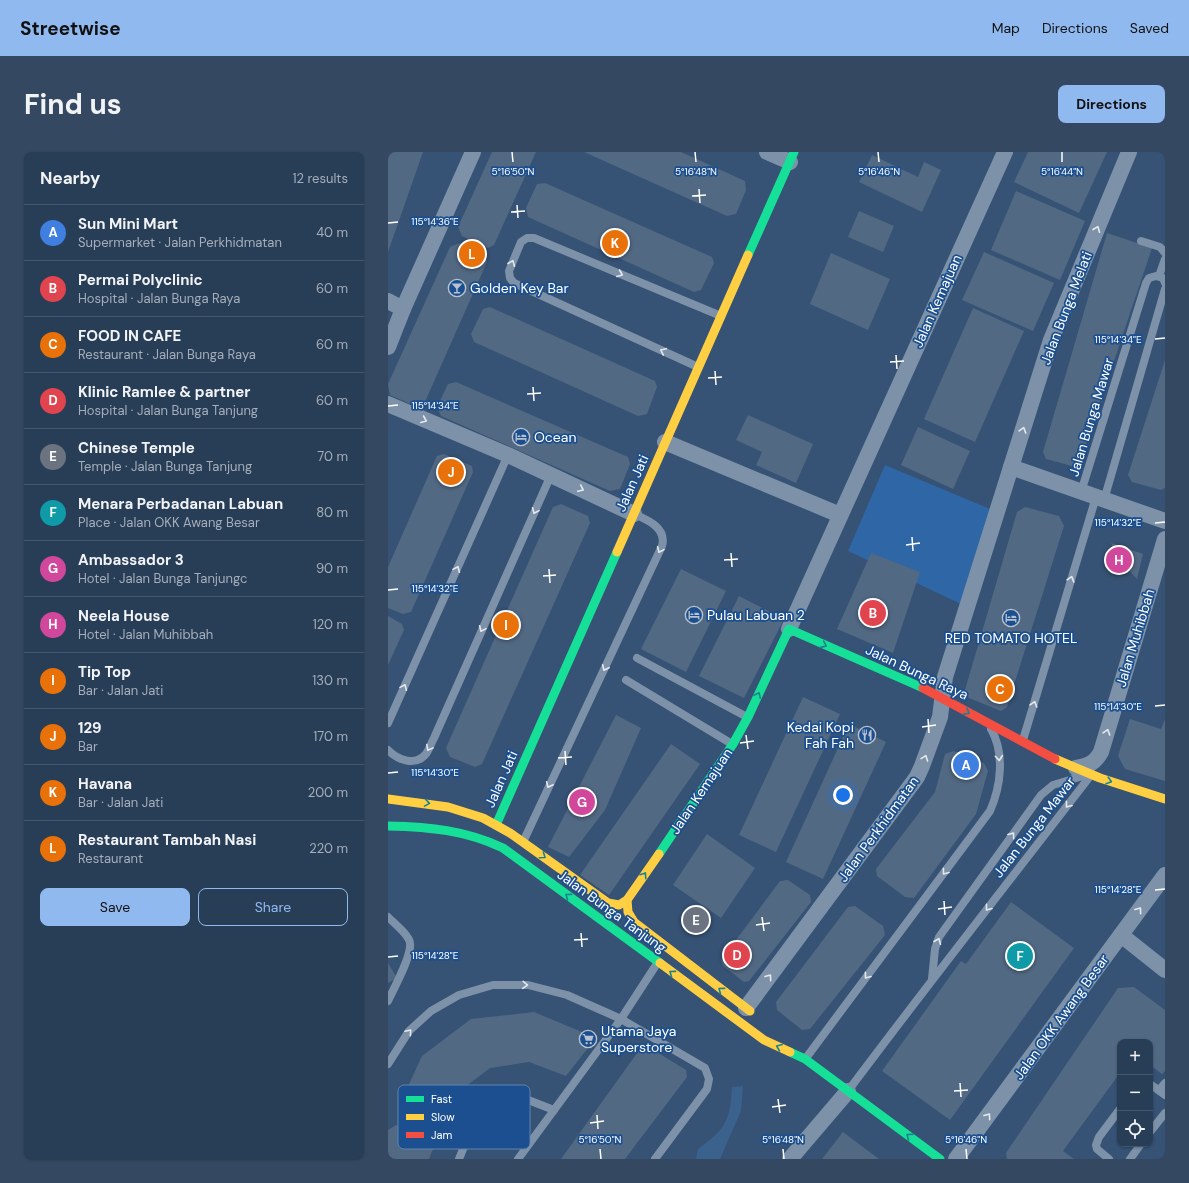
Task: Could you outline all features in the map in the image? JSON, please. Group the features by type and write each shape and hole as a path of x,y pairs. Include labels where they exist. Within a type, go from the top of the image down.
{"main road":[{"name":"Jalan Jati","path":"496,825 792,157"},
{"name":"Jalan Bunga Raya","path":"789,629 915,684 1076,768 1165,799"},
{"name":"Jalan Kemajuan","path":"623,902 733,744 748,717 789,629"},
{"path":"388,799 414,801 448,807 482,818 510,833 608,903 623,902"},
{"name":"Jalan Bunga Tanjung","path":"388,826 457,831 487,840 503,848 764,1040 805,1059"},
{"name":"Jalan Bunga Tanjung","path":"623,902 627,913 634,922 751,1012"},
{"name":"Jalan Bunga Tanjung","path":"786,1040 805,1059 940,1159"}],"street":[{"path":"388,347 403,308 473,152"},
{"path":"767,152 792,157"},
{"name":"Jalan Kemajuan","path":"789,629 1004,152"},
{"name":"Jalan Bunga Melati","path":"1011,467 1051,340 1129,152"},
{"path":"388,301 403,308"},
{"path":"388,404 508,455 634,514"},
{"path":"665,442 840,515"},
{"path":"1011,467 1165,521"},
{"name":"Jalan Perkhidmatan","path":"751,1012 917,778 937,726 945,677 1011,467"},
{"name":"Jalan Muhibbah","path":"1076,768 1091,764 1097,759 1101,752 1165,539"},
{"name":"Jalan OKK Awang Besar","path":"956,1159 1165,875"},
{"path":"1121,935 1165,970"},
{"path":"790,1159 848,1091"}],"lane":[{"path":"698,368 514,283 510,278 509,271 521,242 527,238 534,238 721,316"},
{"path":"1141,241 1160,247 1165,253"},
{"path":"1162,280 1165,259"},
{"name":"Jalan Bunga Mawar","path":"1023,741 1094,496 1146,284 1152,276 1162,280"},
{"name":"Jalan Bunga Mawar","path":"1094,496 1165,289"},
{"path":"388,723 508,455"},
{"path":"388,750 400,759 412,761 425,755 434,738 551,475"},
{"path":"522,842 664,541 661,531 648,521 634,514"},
{"path":"637,658 748,717"},
{"path":"626,680 733,744"},
{"path":"805,1059 990,811 994,803 1000,772 1000,758 998,746 993,733 986,722"},
{"name":"Jalan Bunga Mawar","path":"848,1091 932,979 956,951 1092,774"},
{"name":"Jalan Bunga Mawar","path":"932,979 935,949 939,937 1041,795 1053,785 1092,774"},
{"path":"388,917 404,932 410,942 409,956 388,1001"},
{"path":"530,1143 621,1019 658,962"},
{"path":"388,1064 409,1031 431,1011 460,994 493,985 528,985 567,995 621,1019 705,1068 709,1079 707,1089 654,1159"},
{"path":"1153,1086 1162,1093 1165,1083"},
{"path":"530,1101 554,1110"},
{"path":"1107,1158 1097,1149 1097,1140 1119,1111"},
{"path":"1153,1128 1165,1113"},
{"path":"1130,1159 1139,1147"},
{"path":"460,1159 464,1149"},
{"path":"518,1159 525,1149"}],"shaded area":[{"path":"885,465 990,509 961,604 848,551"},
{"path":"743,1086 741,1111 720,1159 696,1159 698,1149 714,1136 724,1125 730,1108 732,1087"}],"building":[{"path":"388,152 423,152 388,252"},
{"path":"492,152 536,152 494,245 488,248 462,236 458,227"},
{"path":"584,152 681,152 745,181 746,190 736,214 727,216"},
{"path":"1028,152 1107,152 1079,213 1014,182"},
{"path":"872,155 918,177 924,162 941,170 922,212 859,182"},
{"path":"545,183 712,257 714,263 701,290 694,292 528,217 526,208 537,184"},
{"path":"1016,191 1085,221 1060,280 991,250"},
{"path":"859,211 894,226 883,252 848,237"},
{"path":"1107,233 1152,248 1080,462 1072,466 1046,459 1043,452"},
{"path":"459,243 485,254 487,262 424,404 417,407 390,395 388,384 450,247"},
{"path":"984,252 1054,283 1033,331 962,300"},
{"path":"831,253 890,279 868,330 810,304"},
{"path":"490,307 655,381 657,387 647,414 638,416 474,342 471,334 483,309"},
{"path":"973,308 1024,331 975,442 924,419"},
{"path":"1165,360 1165,488 1161,490 1132,482 1128,475"},
{"path":"456,382 628,457 630,464 620,489 610,491 441,416 437,407 448,384"},
{"path":"748,415 813,444 796,483 756,465 762,452 736,440"},
{"path":"918,427 970,451 953,489 901,465"},
{"path":"444,454 472,466 473,472 411,612 403,614 388,608 388,567 437,456"},
{"path":"561,504 588,516 590,523 482,764 475,767 450,757 446,748 553,507"},
{"path":"1025,507 1059,516 1064,526 1007,707 1001,711 969,698 965,690 1017,512"},
{"path":"1111,543 1143,554 1137,579 1119,560"},
{"path":"871,553 920,572 893,653 837,629"},
{"path":"681,569 726,591 686,672 641,649"},
{"path":"739,596 784,619 744,698 699,676"},
{"path":"388,616 402,624 404,630 388,665"},
{"path":"803,697 840,714 776,852 739,835"},
{"path":"616,715 641,728 605,810 569,857 548,847"},
{"path":"1130,719 1161,729 1165,719 1165,781 1125,769 1118,756"},
{"path":"849,724 886,742 823,879 786,862"},
{"path":"671,744 700,764 609,895 580,875"},
{"path":"954,751 984,763 988,771 976,814 914,898 905,897 877,876 876,869 935,792 945,754"},
{"path":"707,834 755,868 721,918 673,885"},
{"path":"788,880 810,895 811,902 749,981 744,982 723,966 721,960 780,881"},
{"path":"1011,902 1074,948 950,1120 882,1071 961,961 966,964"},
{"path":"855,906 883,926 885,935 810,1029 802,1030 777,1010 776,1002 848,907"},
{"path":"388,963 397,978 388,983"},
{"path":"1134,987 1165,1010 1165,1071 1162,1074 1153,1067 1153,1039 1117,1039 1117,1077 1063,1151 1074,1159 1007,1159 1006,1153 1118,988"},
{"path":"534,1012 589,1035 591,1044 566,1076 529,1062 490,1068 468,1085 409,1085 422,1056 471,1019"},
{"path":"640,1049 652,1049 686,1070 687,1077 625,1159 561,1159"},
{"path":"396,1125 398,1126 398,1149 433,1149 429,1159 388,1159 388,1130"},
{"path":"843,1132 879,1159 822,1159"}],"traffic: fast":[{"path":"748,255 794,152"},
{"path":"496,825 617,552"},
{"path":"659,854 733,744 748,717 789,629 923,688"},
{"path":"388,826 418,827 461,833 503,848 660,963"},
{"path":"790,1052 805,1059 940,1159"}],"traffic: slow":[{"path":"617,552 748,255"},
{"path":"1055,759 1100,778 1165,799"},
{"path":"388,799 448,807 483,818 510,833 608,903 619,905 627,900 659,854"},
{"path":"627,900 628,912 634,922 750,1011"},
{"path":"660,963 764,1040 790,1052"}],"traffic: jam":[{"path":"923,688 1055,759"}],"place":[{"name":"Havana","path":"615,243"},
{"name":"Restaurant Tambah Nasi","path":"472,254"},
{"name":"Golden Key Bar","path":"457,288"},
{"name":"Ocean","path":"521,437"},
{"name":"129","path":"451,472"},
{"name":"Neela House","path":"1119,560"},
{"name":"Permai Polyclinic","path":"873,613"},
{"name":"Pulau Labuan 2","path":"694,615"},
{"name":"RED TOMATO HOTEL","path":"1011,618"},
{"name":"Tip Top","path":"506,625"},
{"name":"FOOD IN CAFE","path":"1000,689"},
{"name":"Kedai Kopi Fah Fah","path":"867,735"},
{"name":"Sun Mini Mart","path":"966,765"},
{"name":"Ambassador 3","path":"582,802"},
{"name":"Chinese Temple","path":"696,920"},
{"name":"Klinic Ramlee & partner","path":"737,955"},
{"name":"Menara Perbadanan Labuan","path":"1020,956"},
{"name":"Utama Jaya Superstore","path":"588,1039"}]}
